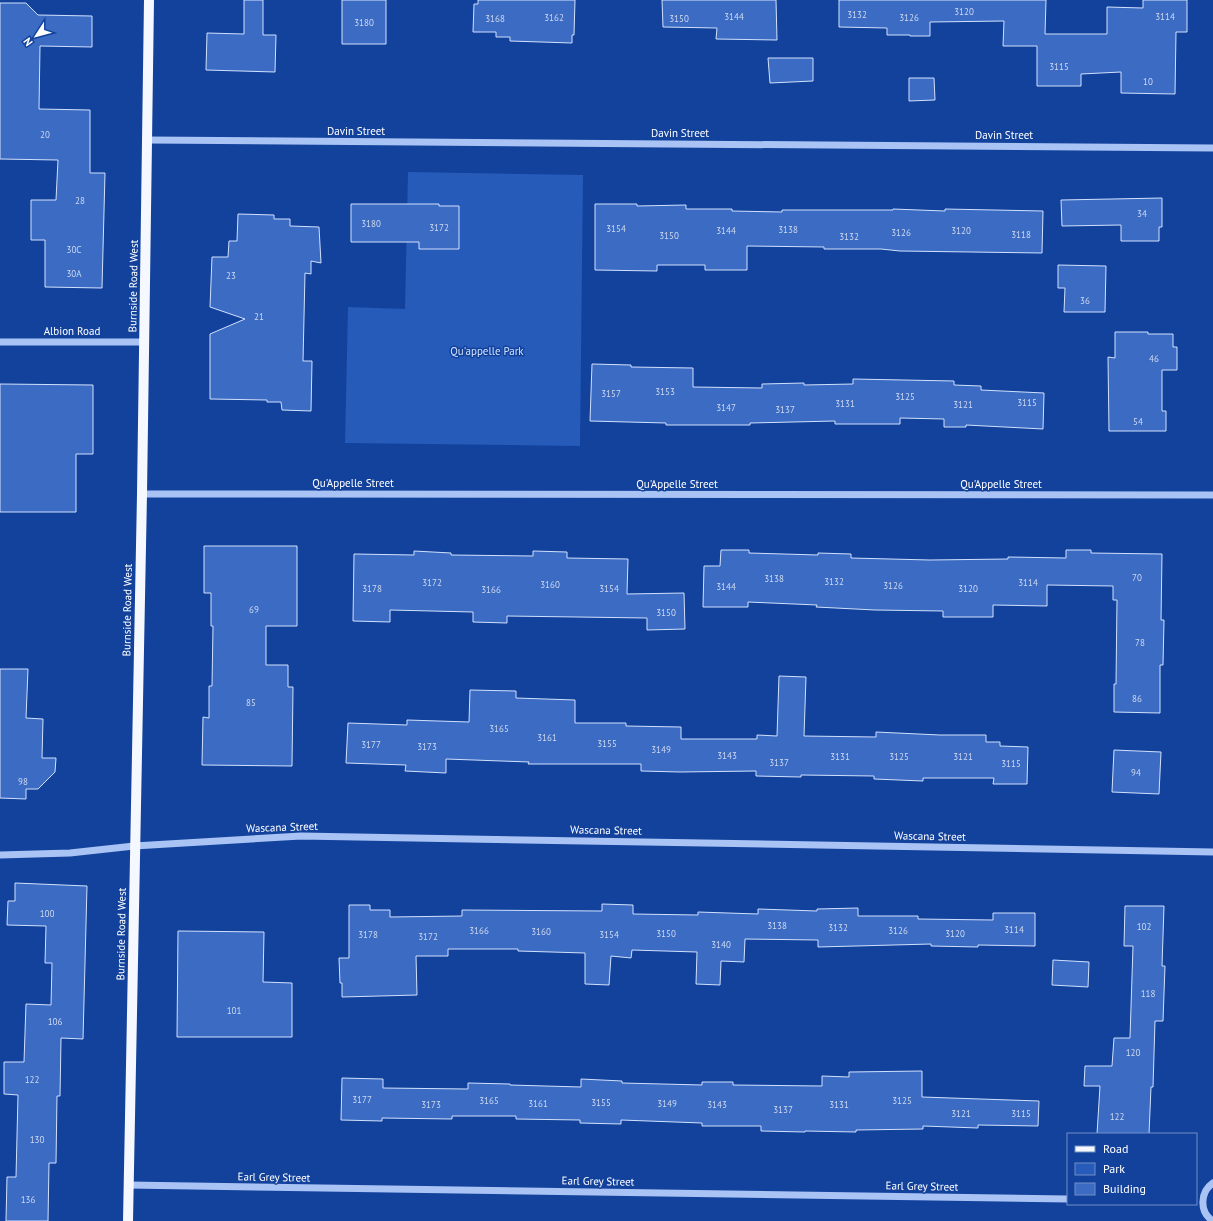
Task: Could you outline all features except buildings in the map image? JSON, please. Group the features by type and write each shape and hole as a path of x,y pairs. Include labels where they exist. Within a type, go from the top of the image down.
{"main road":[{"name":"Burnside Road West","path":"128,1221 134,846 142,494 149,0"}],"street":[{"name":"Davin Street","path":"147,140 1213,148"},
{"name":"Albion Road","path":"0,342 144,342"},
{"name":"Qu'Appelle Street","path":"142,494 1213,495"},
{"name":"Wascana Street","path":"0,855 70,853 134,846 301,836 1213,852"},
{"path":"1213,1183 1206,1188 1199,1201 1206,1215 1213,1221"},
{"name":"Earl Grey Street","path":"128,1185 1067,1199"}],"green space":[{"name":"Qu'appelle Park","path":"408,172 583,175 580,446 345,443 348,307 405,309"}]}
